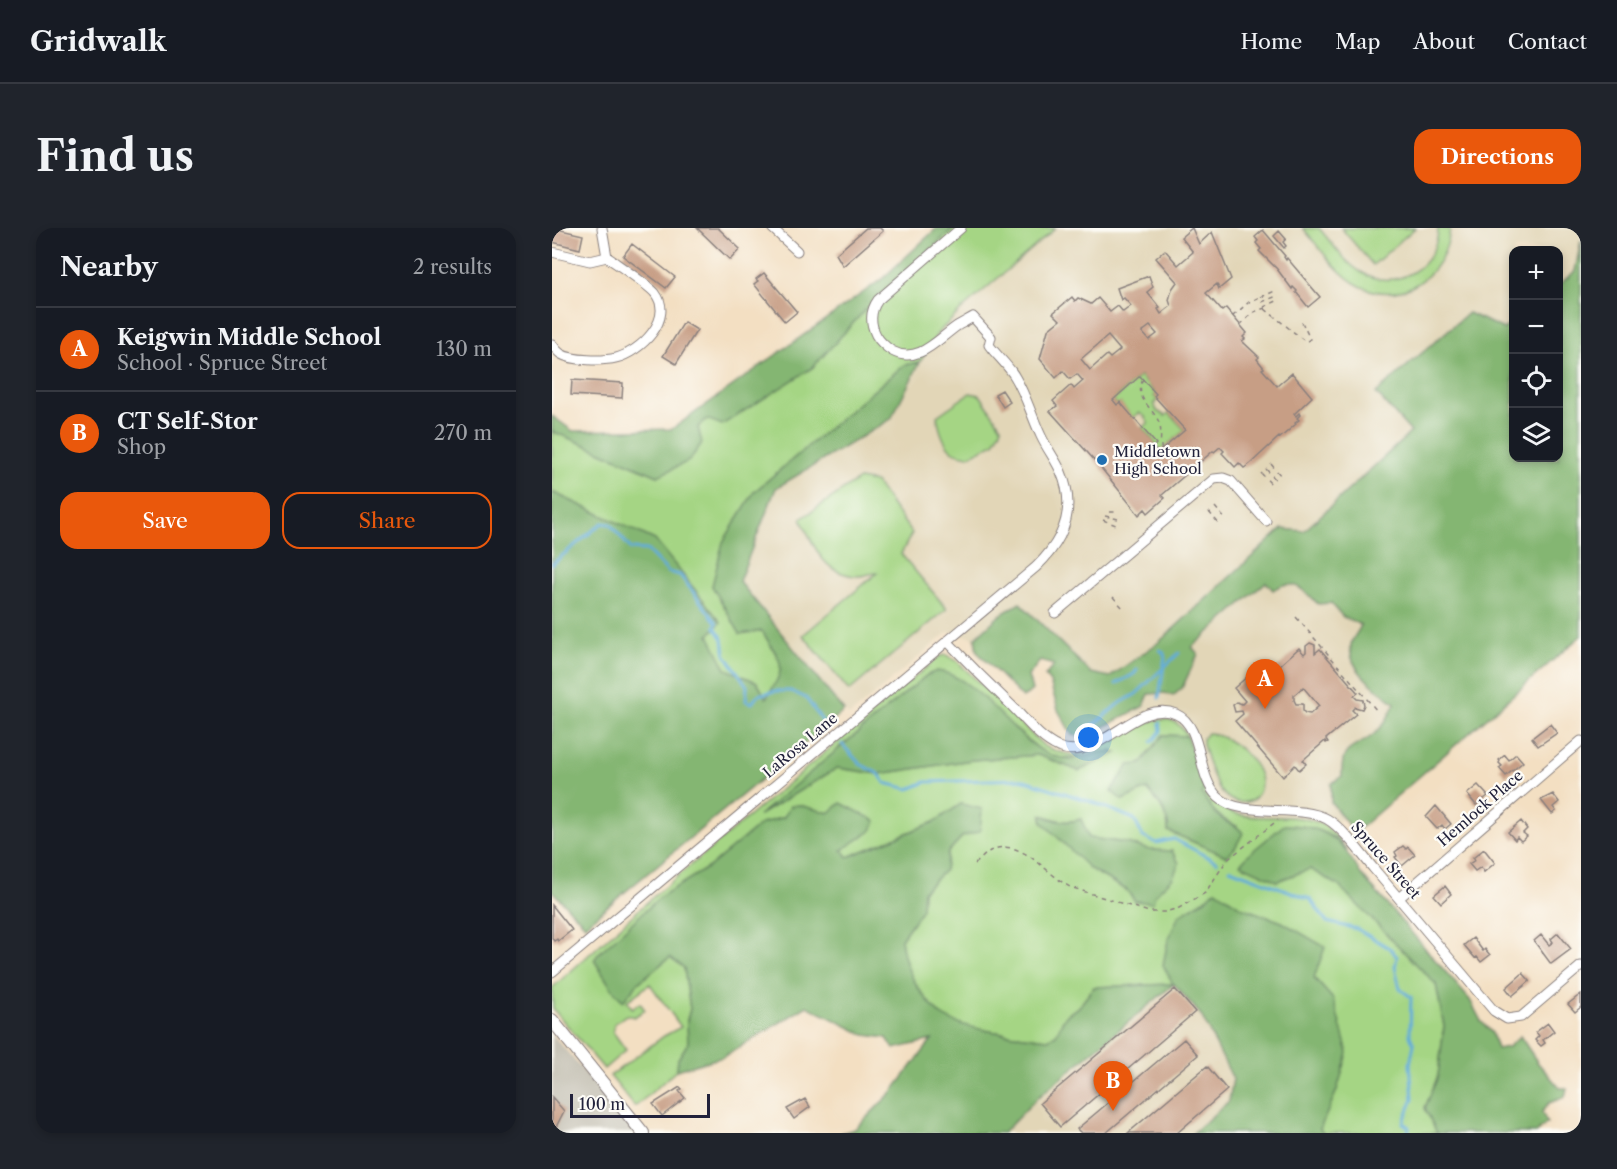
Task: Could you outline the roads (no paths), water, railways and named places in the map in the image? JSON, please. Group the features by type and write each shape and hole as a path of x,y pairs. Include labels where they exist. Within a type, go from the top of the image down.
{"main road":[{"path":"552,1020 643,1133"}],"street":[{"path":"552,344 561,354 584,360 617,358 646,342 661,317 660,304 655,293 607,257 603,228"},
{"path":"771,228 797,251"},
{"name":"LaRosa Lane","path":"552,972 1036,567 1061,535 1069,501 1065,482 1058,465 1041,437 1017,381 989,345 991,337 973,317 957,326 934,346 919,353 904,356 884,346 877,338 872,326 871,315 878,300 961,228"},
{"path":"552,252 590,261 607,257"},
{"path":"1055,613 1214,479 1223,478 1231,481 1266,521"},
{"name":"Spruce Street","path":"947,641 1032,727 1061,748 1093,745 1124,726 1152,714 1165,712 1179,716 1191,729 1207,780 1219,799 1238,807 1306,813 1329,820 1399,898 1494,1011 1506,1019 1521,1017 1581,966"},
{"name":"Hemlock Place","path":"1399,898 1581,741"}],"waterway":[{"path":"552,564 602,523 610,524 631,549 647,550 668,572 680,575 717,623 715,627 723,639 725,654 747,686 746,701 752,703 758,695 775,691 791,691 806,698 825,725"},
{"path":"1159,698 1165,657 1160,650"},
{"path":"1087,731 1117,705 1136,694 1179,653"},
{"path":"1116,684 1137,670"},
{"path":"1152,742 1161,731 1160,723"},
{"path":"842,744 860,764 879,774 885,783 909,789 926,782 1021,779 1095,803 1134,819 1143,837 1156,843 1174,839 1217,862"},
{"path":"1230,869 1310,899 1327,922 1357,929 1391,949 1397,957 1395,967 1400,989 1411,997 1410,1036 1414,1044 1410,1064 1413,1099 1403,1123 1409,1127 1408,1133"}],"place":[{"name":"Middletown High School","path":"1102,460"},
{"name":"Keigwin Middle School","path":"1265,709"},
{"name":"CT Self-Stor","path":"1113,1111"}]}
